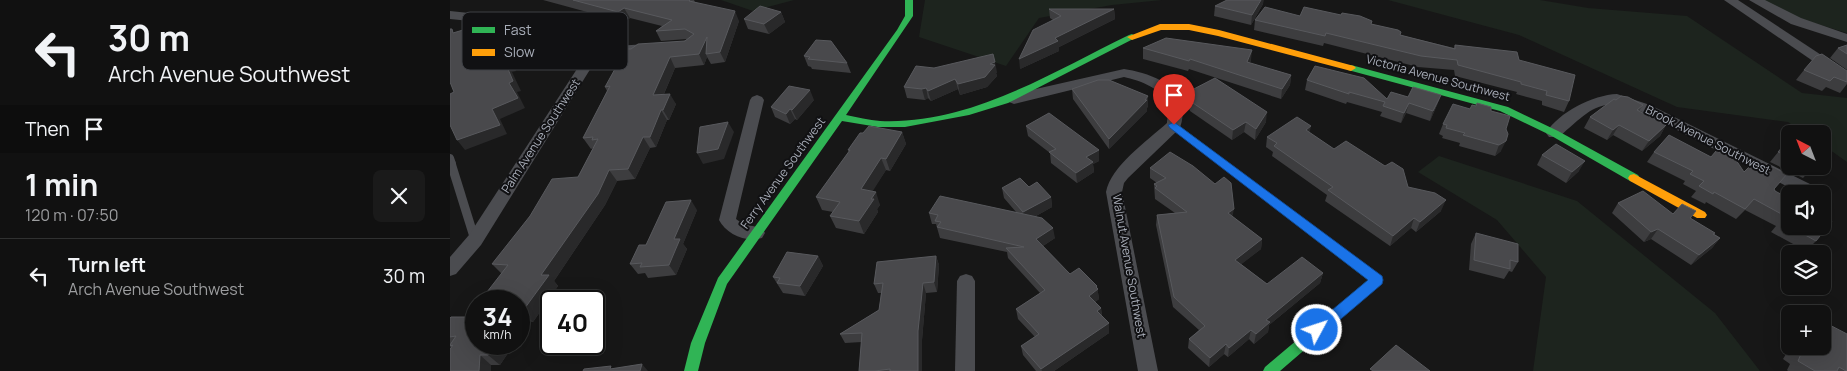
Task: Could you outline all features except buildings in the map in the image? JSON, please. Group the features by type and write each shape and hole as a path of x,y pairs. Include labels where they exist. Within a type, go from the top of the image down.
{"street":[{"name":"Ferry Avenue Southwest","path":"691,371 698,343 722,282 896,39 909,17 911,6 909,0"},
{"path":"1730,0 1847,78"},
{"path":"1755,0 1796,21 1847,38"},
{"name":"Victoria Avenue Southwest","path":"840,117 878,124 905,124 957,114 1004,102 1140,33 1153,28 1178,25 1219,33 1504,109 1554,132 1700,214"},
{"path":"628,50 662,47"},
{"name":"Palm Avenue Southwest","path":"450,269 475,240 584,70"},
{"path":"1004,102 1108,75 1124,73 1137,75 1160,86 1171,96 1176,107 1174,125 1377,280 1270,371"},
{"name":"Brook Avenue Southwest","path":"1554,132 1582,109 1608,98 1623,99 1635,103 1798,185"},
{"path":"756,233 735,229 730,226 727,220 757,100"},
{"name":"Walnut Avenue Southwest","path":"1148,371 1114,192 1116,182 1122,174 1174,125"},
{"path":"965,371 966,281"}],"lane":[{"path":"450,158 475,240"}],"shaded area":[{"path":"721,0 794,0 753,11"},
{"path":"925,0 1162,0 1112,5 1039,18 1006,66 919,37"},
{"path":"1388,0 1540,0 1588,8 1687,16 1802,93 1847,98 1847,162 1831,151 1831,125 1792,125 1788,122 1677,107 1519,35"},
{"path":"1764,0 1847,0 1847,33 1801,19"},
{"path":"1439,156 1577,201 1715,313 1760,371 1533,371 1546,277 1497,220 1418,172"}],"traffic: fast":[{"path":"691,371 698,343 722,282 901,30 909,16 909,0"},
{"path":"840,117 878,124 905,124 965,113 1004,101 1132,37"},
{"path":"1351,68 1504,109 1554,133 1634,178"},
{"path":"1174,125 1377,280 1270,371"}],"traffic: slow":[{"path":"1132,37 1160,27 1189,27 1219,33 1351,68"},
{"path":"1634,178 1701,215"}],"route":[{"path":"1174,125 1377,280 1317,330"}]}
